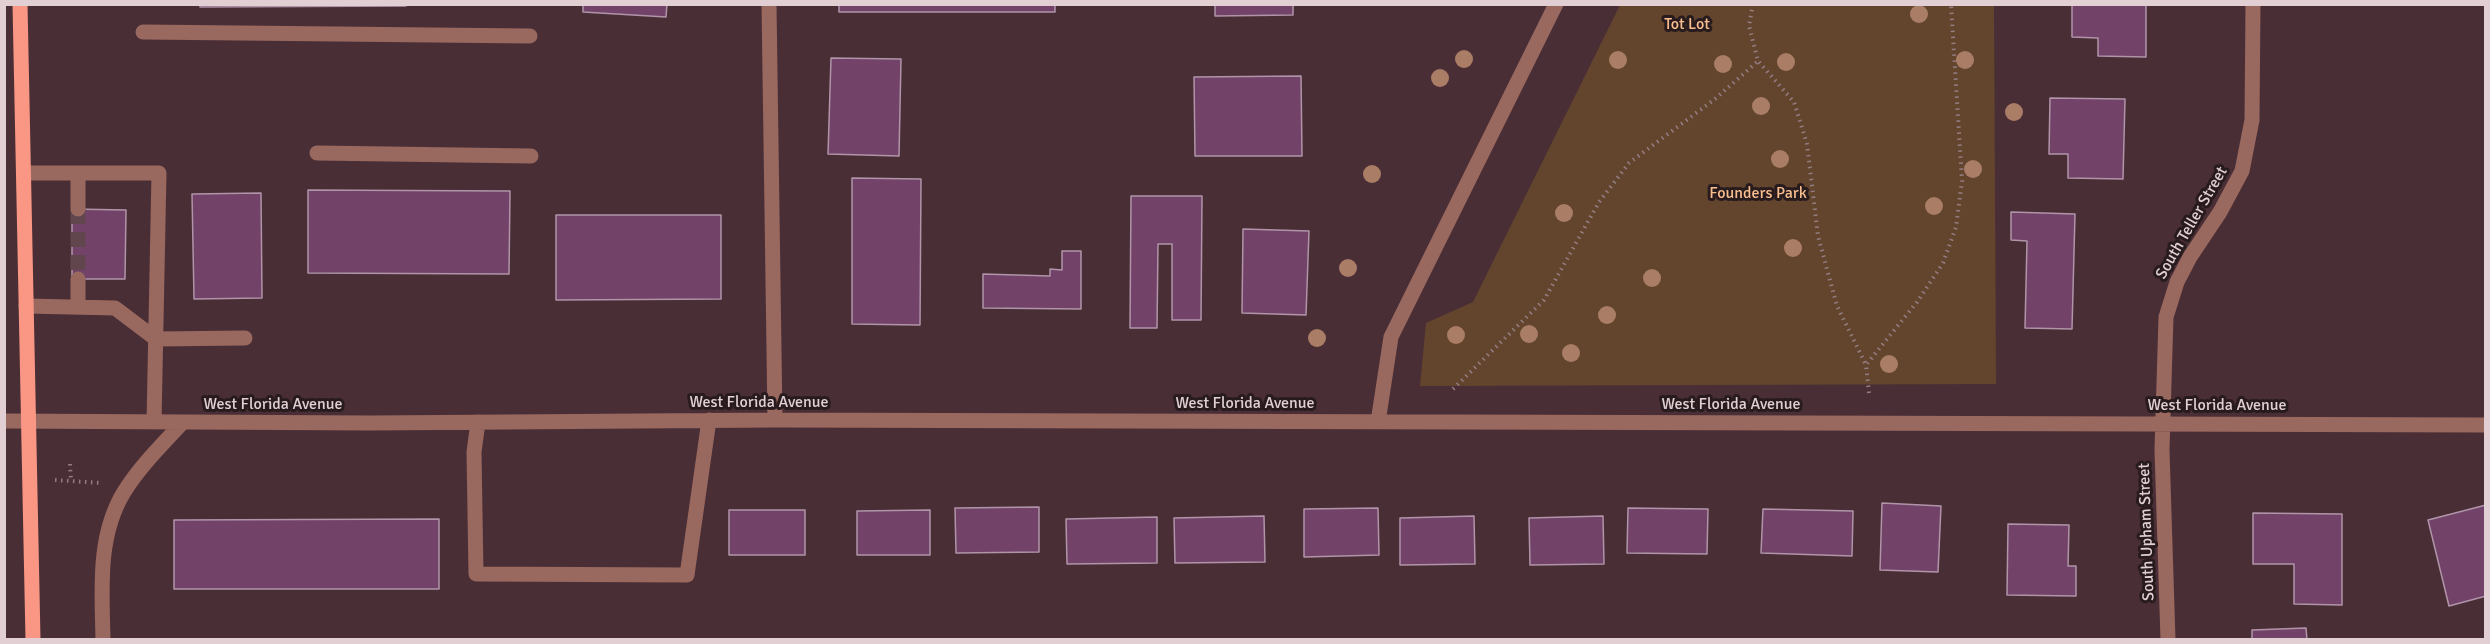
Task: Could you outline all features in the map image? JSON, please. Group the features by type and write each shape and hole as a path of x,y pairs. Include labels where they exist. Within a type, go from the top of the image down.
{"main road":[{"path":"20,4 33,639"}],"street":[{"path":"769,4 775,420"},
{"path":"1378,422 1391,337 1556,4"},
{"name":"South Teller Street","path":"2164,424 2164,341 2166,317 2172,294 2190,256 2236,184 2247,152 2254,85 2253,4"},
{"path":"143,32 530,36"},
{"path":"317,153 531,156"},
{"path":"24,173 159,173 154,422"},
{"path":"78,173 78,209"},
{"path":"78,279 78,307"},
{"path":"27,306 115,308 156,339 245,338"},
{"path":"478,422 474,452 476,574 687,575 709,420"},
{"name":"West Florida Avenue","path":"4,421 775,420 2486,425"},
{"path":"103,639 102,580 107,536 116,509 143,465 183,422"},
{"name":"South Upham Street","path":"2164,424 2162,450 2168,639"}],"path":[{"path":"1753,4 1749,26 1758,61 1794,102 1807,144 1818,236 1837,306 1866,365 1869,393"},
{"path":"1866,365 1917,302 1943,262 1956,227 1962,181 1951,4"},
{"path":"1453,389 1544,300 1599,202 1629,163 1715,99 1758,61"},
{"path":"70,464 71,481"},
{"path":"55,480 108,483"}],"green space":[{"name":"Founders Park","path":"1620,5 1994,5 1996,384 1420,386 1426,323 1473,302"}],"building":[{"path":"200,4 406,4 406,6 200,7"},
{"path":"583,4 667,4 666,17 583,12"},
{"path":"839,4 1055,4 1055,12 839,12"},
{"path":"1215,4 1293,4 1293,15 1215,16"},
{"path":"2072,4 2146,4 2146,57 2098,56 2098,38 2072,37"},
{"path":"831,58 901,59 899,156 828,154"},
{"path":"1301,76 1302,156 1195,156 1194,77"},
{"path":"2050,98 2125,99 2123,179 2068,178 2068,154 2049,154"},
{"path":"852,178 921,179 920,325 852,324"},
{"path":"308,190 510,191 509,274 308,273"},
{"path":"261,193 262,298 194,299 192,194"},
{"path":"1131,196 1202,196 1201,320 1172,320 1172,244 1158,244 1157,328 1130,328"},
{"path":"72,209 126,210 125,279 72,279"},
{"path":"2011,212 2075,214 2072,329 2025,328 2027,241 2011,240"},
{"path":"556,215 721,215 721,299 556,300"},
{"path":"1243,229 1309,231 1306,315 1242,313"},
{"path":"1062,251 1081,251 1081,309 983,308 983,274 1050,276 1050,269 1062,270"},
{"path":"1882,503 1941,506 1938,572 1880,570"},
{"path":"2486,505 2486,596 2449,606 2428,520"},
{"path":"1039,507 1039,552 956,553 955,508"},
{"path":"1378,508 1379,555 1304,557 1304,509"},
{"path":"1628,508 1708,509 1707,554 1627,553"},
{"path":"1763,509 1853,511 1852,556 1761,553"},
{"path":"729,510 805,510 805,555 729,555"},
{"path":"930,510 930,555 857,555 857,511"},
{"path":"2253,513 2342,514 2342,605 2294,604 2294,564 2253,564"},
{"path":"1264,516 1265,562 1175,563 1174,518"},
{"path":"1474,516 1475,564 1400,565 1400,518"},
{"path":"1603,516 1604,564 1530,565 1529,518"},
{"path":"1157,517 1157,563 1067,564 1066,519"},
{"path":"439,519 439,589 174,589 174,520"},
{"path":"2008,524 2069,525 2068,566 2076,566 2076,596 2007,595"},
{"path":"2306,628 2307,640 2252,640 2252,630"}],"tunnel":[{"path":"78,209 78,279"}],"park label":[{"name":"Tot Lot","path":"1687,25"}]}
